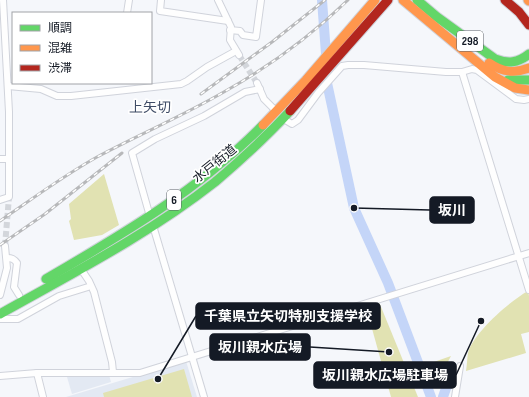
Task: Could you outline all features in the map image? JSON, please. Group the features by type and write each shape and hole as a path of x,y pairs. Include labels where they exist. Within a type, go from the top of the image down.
{"highway":[{"name":"水戸街道","path":"3,308 19,295 148,218 188,190 244,143 281,108 375,0"},
{"name":"水戸街道","path":"3,308 81,269 154,225 215,181 249,152 285,116 388,0"},
{"name":"298","path":"403,0 490,72 495,78 515,88 529,90"},
{"name":"298","path":"417,0 490,56 500,61 511,63 518,62 529,54"},
{"path":"505,0 529,25"},
{"path":"514,0 529,12"},
{"name":"298","path":"450,26 480,56 496,67 513,73 529,68"},
{"name":"298","path":"490,72 507,80 529,80"}],"street":[{"path":"0,200 9,197 8,86 10,68 3,0"},
{"path":"128,12 129,0"},
{"path":"161,0 160,11 228,21"},
{"path":"8,86 41,86 57,96 71,96 181,84 237,53 230,40 231,27 218,0"},
{"path":"230,30 240,31 244,35 256,38 261,0"},
{"path":"288,121 292,124 298,120 342,66 348,64 446,72 462,72 472,69 477,70 512,97 516,99 529,99"},
{"path":"462,72 529,290"},
{"path":"118,84 118,91"},
{"path":"149,213 132,153 155,139 204,116 245,92 259,86 264,99 274,109"},
{"path":"0,158 9,159"},
{"path":"154,229 204,397"},
{"path":"0,295 7,268 5,246"},
{"path":"0,376 113,372 128,374 140,373 529,254"},
{"path":"7,258 15,259 17,263 14,287 19,295"},
{"path":"81,269 94,292 112,362 113,372"},
{"path":"0,319 18,319 59,296 88,287"},
{"path":"455,397 460,366"},
{"path":"37,374 43,397"}],"shaded area":[{"path":"186,361 197,397 66,397"},
{"path":"109,375 111,382 72,394 67,377"}],"green space":[{"path":"104,174 119,225 102,235 74,240 69,221 71,219 69,204"},
{"path":"528,291 529,332 521,334 526,353 466,371 468,353 477,336 502,310"},
{"path":"379,302 418,397 391,397 366,307"},
{"path":"451,356 441,375 438,387 428,364"},
{"path":"184,369 192,397 104,397 103,393"}],"waterway":[{"path":"322,0 326,54 324,69 354,208 388,283 431,397"},
{"path":"443,397 453,368"}],"tunnel":[{"path":"239,55 257,83"},
{"path":"5,246 9,197"}],"railway":[{"path":"201,94 272,42 325,0"},
{"path":"0,221 84,164 113,148 197,107 261,69 306,37 348,0"},
{"path":"0,245 45,214 122,153"}],"traffic: fast":[{"path":"417,0 437,17 495,59 504,62 513,62 529,54"},
{"path":"508,80 529,80"},
{"path":"0,314 137,236 190,201 215,182 263,139 290,111"},
{"path":"46,279 104,245 187,190 239,148 263,125"}],"traffic: slow":[{"path":"263,125 306,80 375,0"},
{"path":"403,0 495,77 515,88 529,90"},
{"path":"489,63 508,71 518,71 529,68"}],"traffic: jam":[{"path":"290,111 388,0"},
{"path":"505,0 519,12 529,25"}],"place":[{"name":"坂川","path":"354,208"},
{"name":"坂川親水広場駐車場","path":"481,321"},
{"name":"坂川親水広場","path":"389,352"},
{"name":"千葉県立矢切特別支援学校","path":"158,379"}],"district":[{"name":"上矢切","path":"150,107"}]}
